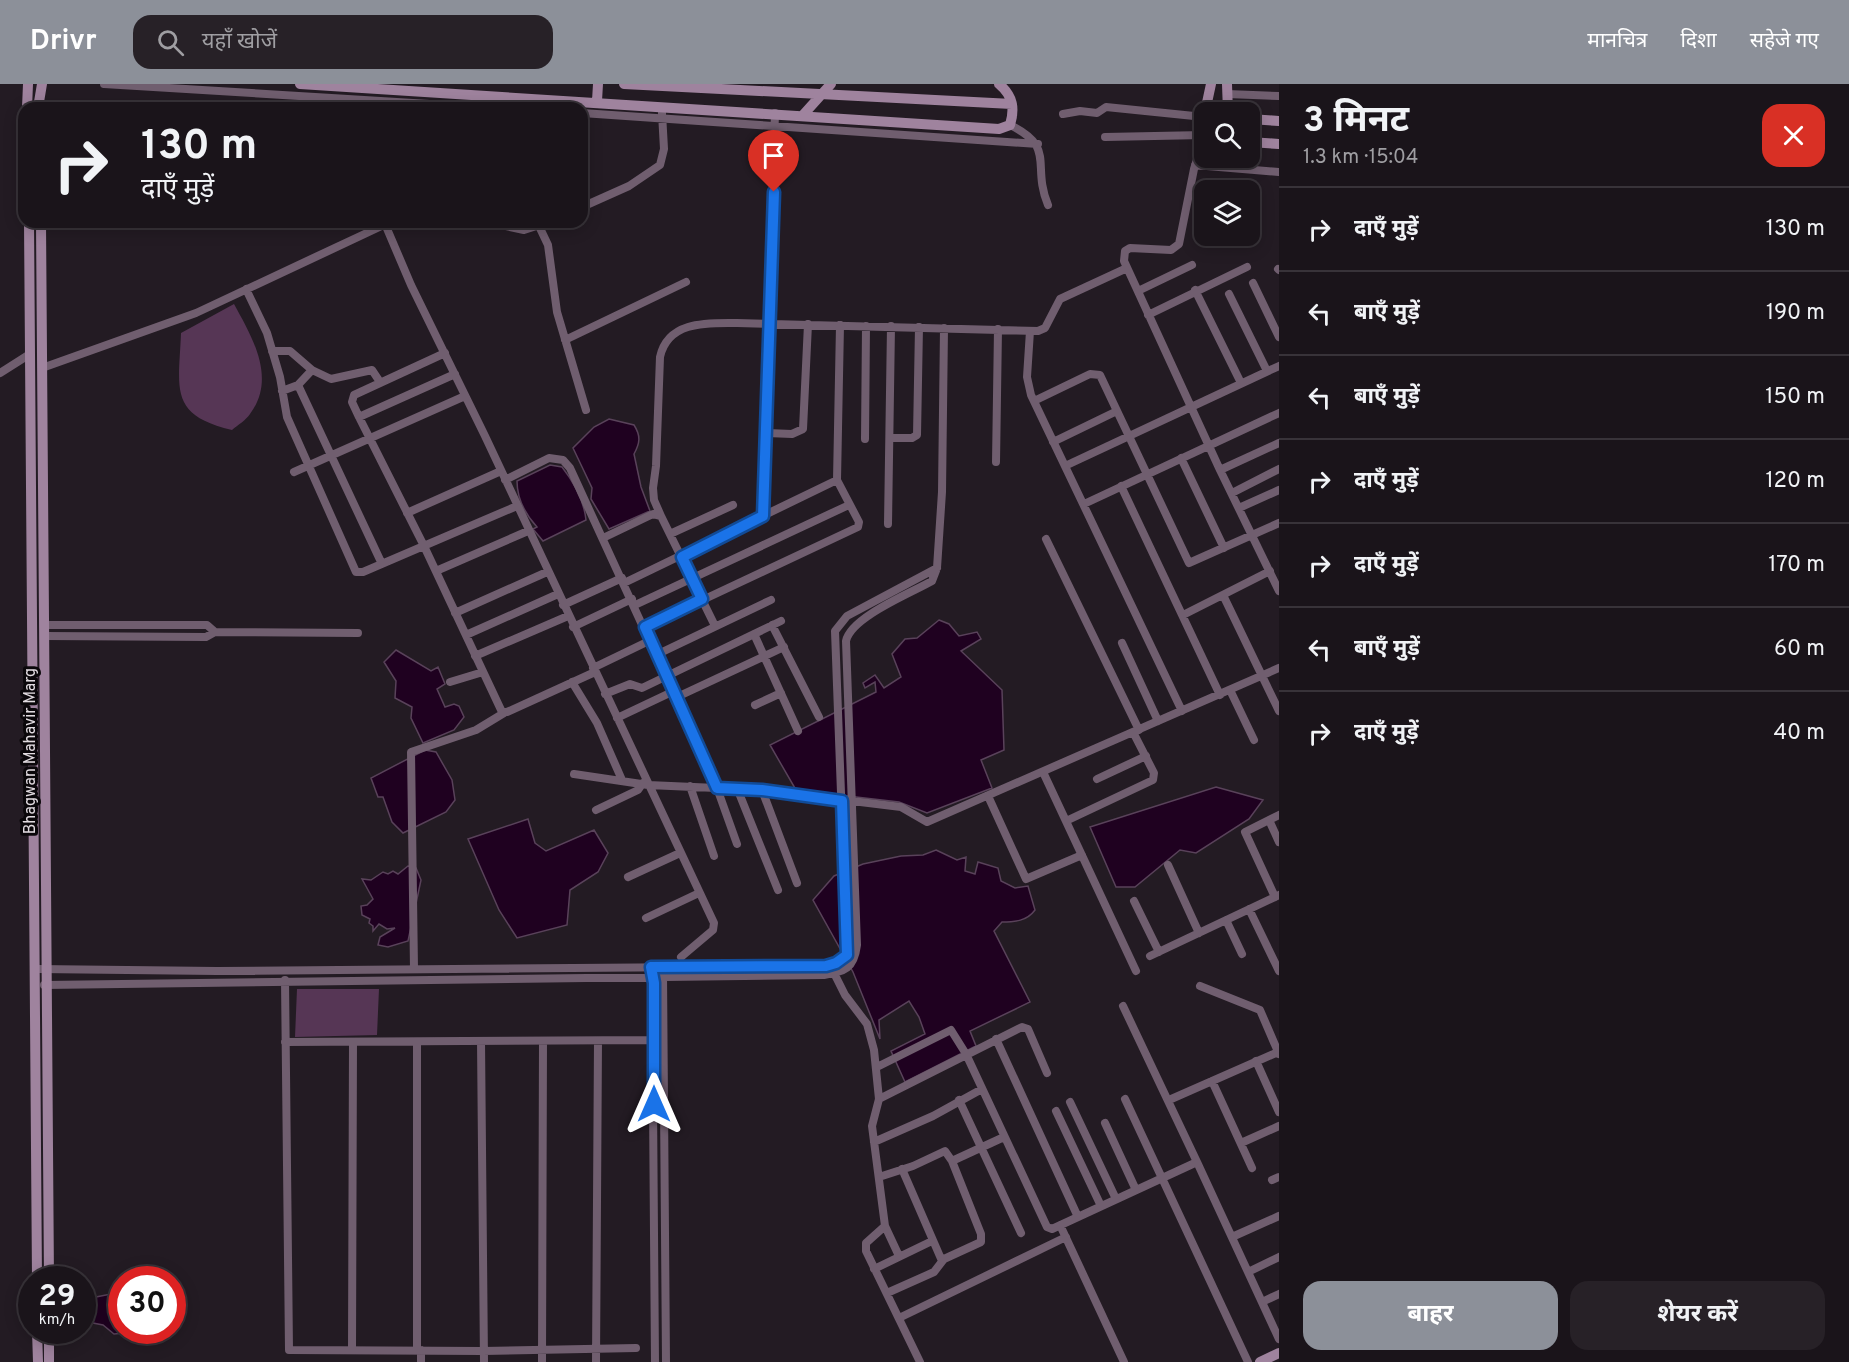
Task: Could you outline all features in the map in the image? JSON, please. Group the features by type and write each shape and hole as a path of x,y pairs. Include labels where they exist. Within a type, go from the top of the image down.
{"main road":[{"path":"27,102 28,84"},
{"path":"39,102 42,84"},
{"path":"300,84 597,101 999,129 1010,125 1013,115 1011,97 999,84"},
{"path":"597,84 597,101"},
{"path":"624,84 829,86 1012,104"},
{"path":"803,115 829,86"},
{"path":"1210,89 1227,89"},
{"path":"1260,120 1279,121"},
{"path":"1260,143 1279,144"},
{"name":"Bhagwan Mahavir Marg","path":"29,228 42,969"},
{"name":"Bhagwan Mahavir Marg","path":"37,1266 45,630 41,228"},
{"name":"Bhagwan Mahavir Marg","path":"42,985 49,1266"},
{"path":"38,1344 38,1362"},
{"path":"49,1344 49,1362"},
{"path":"1260,1362 1279,1353"}],"street":[{"path":"104,84 397,102"},
{"path":"1227,89 1279,96"},
{"path":"588,204 629,186 660,165 664,148 661,106"},
{"path":"1063,114 1080,111 1097,113 1106,107 1194,115"},
{"path":"588,113 1038,144"},
{"path":"763,516 771,324 775,113"},
{"path":"1010,125 1026,133 1038,144 1041,163 1040,186 1048,205"},
{"path":"1105,136 1194,135"},
{"path":"1194,168 1179,244 1171,250 1127,249 1124,256 1148,315 1220,470 1274,575 1279,591"},
{"path":"1231,168 1279,172"},
{"path":"42,368 173,322 376,228"},
{"path":"389,228 398,258 501,471 714,927 681,957"},
{"path":"508,228 516,230 528,228"},
{"path":"540,228 549,252 557,312 586,410"},
{"path":"1138,291 1192,265"},
{"path":"1148,315 1247,267"},
{"path":"715,626 654,500 660,357 664,345 676,332 693,324 808,324 1030,331 1045,328 1058,302 1065,296 1127,268"},
{"path":"565,340 687,282"},
{"path":"1253,283 1279,337"},
{"path":"246,289 272,351 287,417 356,572 361,573 517,506"},
{"path":"1195,291 1241,384"},
{"path":"1229,294 1267,371"},
{"path":"767,433 792,434 803,429 808,324"},
{"path":"645,627 856,529 859,522 837,480 840,325"},
{"path":"865,439 866,326"},
{"path":"888,524 891,326"},
{"path":"890,438 912,438 917,435 920,327"},
{"path":"42,985 285,980 652,978 834,973 851,965 856,959 858,945 848,634 863,619 932,581 937,568 942,492 944,328"},
{"path":"996,462 998,329"},
{"path":"1030,331 1027,377 1034,401 1182,711"},
{"path":"272,351 290,351 312,369 331,379 372,370 380,382"},
{"path":"445,353 354,395 352,402 504,713"},
{"path":"0,373 30,354"},
{"path":"1065,466 1279,366"},
{"path":"282,391 298,385 312,369"},
{"path":"1034,401 1097,373 1189,563 1278,526"},
{"path":"359,417 455,374"},
{"path":"298,385 382,564"},
{"path":"294,472 465,396"},
{"path":"1053,442 1117,411"},
{"path":"1084,504 1279,413"},
{"path":"1220,470 1279,443"},
{"path":"505,480 549,458 563,460 577,480 676,694 717,788 737,844"},
{"path":"1181,458 1224,548"},
{"path":"1232,493 1279,470"},
{"path":"407,513 501,471"},
{"path":"562,605 682,557 837,480"},
{"path":"1121,486 1220,695"},
{"path":"1239,508 1279,490"},
{"path":"670,534 733,505"},
{"path":"573,627 692,578 849,505"},
{"path":"603,538 653,514 661,516"},
{"path":"436,571 528,531"},
{"path":"1046,539 1154,773 1153,780 1066,821"},
{"path":"42,969 414,969 830,965 847,955 835,631 847,616 937,568"},
{"path":"455,613 547,572"},
{"path":"1183,615 1223,595 1274,575"},
{"path":"465,635 558,594"},
{"path":"1223,595 1279,711"},
{"path":"658,654 771,600"},
{"path":"475,656 568,616"},
{"path":"605,694 630,684 642,688 781,621"},
{"path":"45,630 207,625 214,632 358,633"},
{"path":"772,625 819,717"},
{"path":"754,634 798,731"},
{"path":"414,969 411,752 476,730 504,713 572,682 651,640"},
{"path":"1122,643 1158,721"},
{"path":"616,718 784,647"},
{"path":"574,774 646,784 762,790 901,807 927,822 1279,668"},
{"path":"450,682 483,672"},
{"path":"572,682 597,723 622,780"},
{"path":"1230,690 1254,740"},
{"path":"755,705 781,693"},
{"path":"1097,779 1146,756"},
{"path":"1043,772 1136,971"},
{"path":"596,810 646,784"},
{"path":"690,786 714,856"},
{"path":"737,788 778,890"},
{"path":"762,790 797,883"},
{"path":"988,796 1026,879 1082,855"},
{"path":"1150,956 1277,896 1245,832 1279,815"},
{"path":"1269,820 1279,842"},
{"path":"628,877 680,853"},
{"path":"1168,865 1199,933"},
{"path":"646,918 699,893"},
{"path":"1134,901 1159,952"},
{"path":"1249,909 1279,971"},
{"path":"1226,920 1242,954"},
{"path":"830,965 845,995 867,1024 877,1067 879,1100 872,1126 885,1226 899,1256"},
{"path":"651,967 654,1040 655,1362"},
{"path":"663,967 666,1362"},
{"path":"285,980 287,1348 294,1352 636,1348"},
{"path":"1169,1100 1279,1053 1260,1010 1200,986"},
{"path":"1123,1006 1279,1339"},
{"path":"879,1100 966,1054 1025,1027 1047,1073"},
{"path":"877,1067 948,1030 954,1032 1047,1227 1052,1229 1197,1162"},
{"path":"996,1039 1078,1217"},
{"path":"285,1042 654,1040"},
{"path":"481,1041 484,1362"},
{"path":"542,1362 543,1041"},
{"path":"596,1362 598,1041"},
{"path":"352,1350 353,1042"},
{"path":"417,1043 419,1350 421,1362"},
{"path":"1256,1061 1279,1112"},
{"path":"1212,1081 1252,1168"},
{"path":"874,1142 933,1116 982,1089"},
{"path":"1125,1099 1248,1362"},
{"path":"959,1100 1021,1233"},
{"path":"1070,1102 1116,1199"},
{"path":"1056,1110 1101,1206"},
{"path":"1105,1123 1136,1190"},
{"path":"1241,1143 1279,1126"},
{"path":"952,1161 1004,1137"},
{"path":"879,1177 945,1151 952,1161 982,1239 942,1261 934,1272 886,1293"},
{"path":"902,1169 942,1261"},
{"path":"1232,1237 1279,1216"},
{"path":"1060,1225 1124,1362"},
{"path":"885,1226 867,1243 866,1251 920,1362"},
{"path":"899,1318 1066,1237"},
{"path":"874,1269 932,1241"},
{"path":"1248,1272 1279,1257"},
{"path":"1262,1302 1279,1294"}],"shaded area":[{"path":"234,304 254,344 262,372 258,400 250,414 232,430 211,424 187,407 179,384 179,369 181,333"},
{"path":"609,419 634,425 638,433 638,446 634,454 641,487 650,511 609,529 591,499 592,488 573,448 594,427"},
{"path":"550,465 562,467 570,479 580,499 586,520 543,541 533,529 537,527 523,507 517,481"},
{"path":"939,620 949,624 959,636 977,632 981,639 961,651 1002,690 1004,750 981,760 992,788 927,813 899,802 796,790 770,745 876,692 875,682 865,688 863,683 875,675 884,688 901,677 892,654 905,639 917,638"},
{"path":"396,650 431,671 438,667 445,684 437,689 445,707 454,704 459,706 464,717 454,730 423,743 411,718 412,707 395,698 396,681 384,662"},
{"path":"425,750 436,752 452,780 455,800 446,812 403,833 392,822 383,797 378,797 371,778"},
{"path":"1216,787 1263,800 1249,819 1196,853 1180,850 1135,887 1116,887 1090,827"},
{"path":"528,819 535,843 546,851 594,830 608,853 598,872 570,890 567,925 517,938 499,910 468,839"},
{"path":"936,850 957,860 966,857 965,871 975,874 978,862 998,868 1001,881 1015,888 1028,886 1035,910 1028,917 1020,920 1002,922 994,931 1030,1002 970,1031 976,1046 905,1082 891,1051 925,1034 919,1017 909,1001 879,1020 880,1039 853,972 813,900 834,876 863,864 901,856 923,855"},
{"path":"408,866 416,868 421,880 408,941 388,947 378,945 380,937 395,928 387,929 379,924 373,931 373,926 369,923 370,919 362,915 361,906 367,905 373,899 362,879 371,880 383,872 388,874 393,871 398,874"},
{"path":"297,989 379,989 377,1035 295,1037"},
{"path":"108,1295 108,1329 96,1324 96,1297"}],"route":[{"path":"654,1104 654,983 651,967 826,966 836,963 847,955 842,801 762,790 717,788 645,627 702,599 682,557 763,516 774,192"}]}
